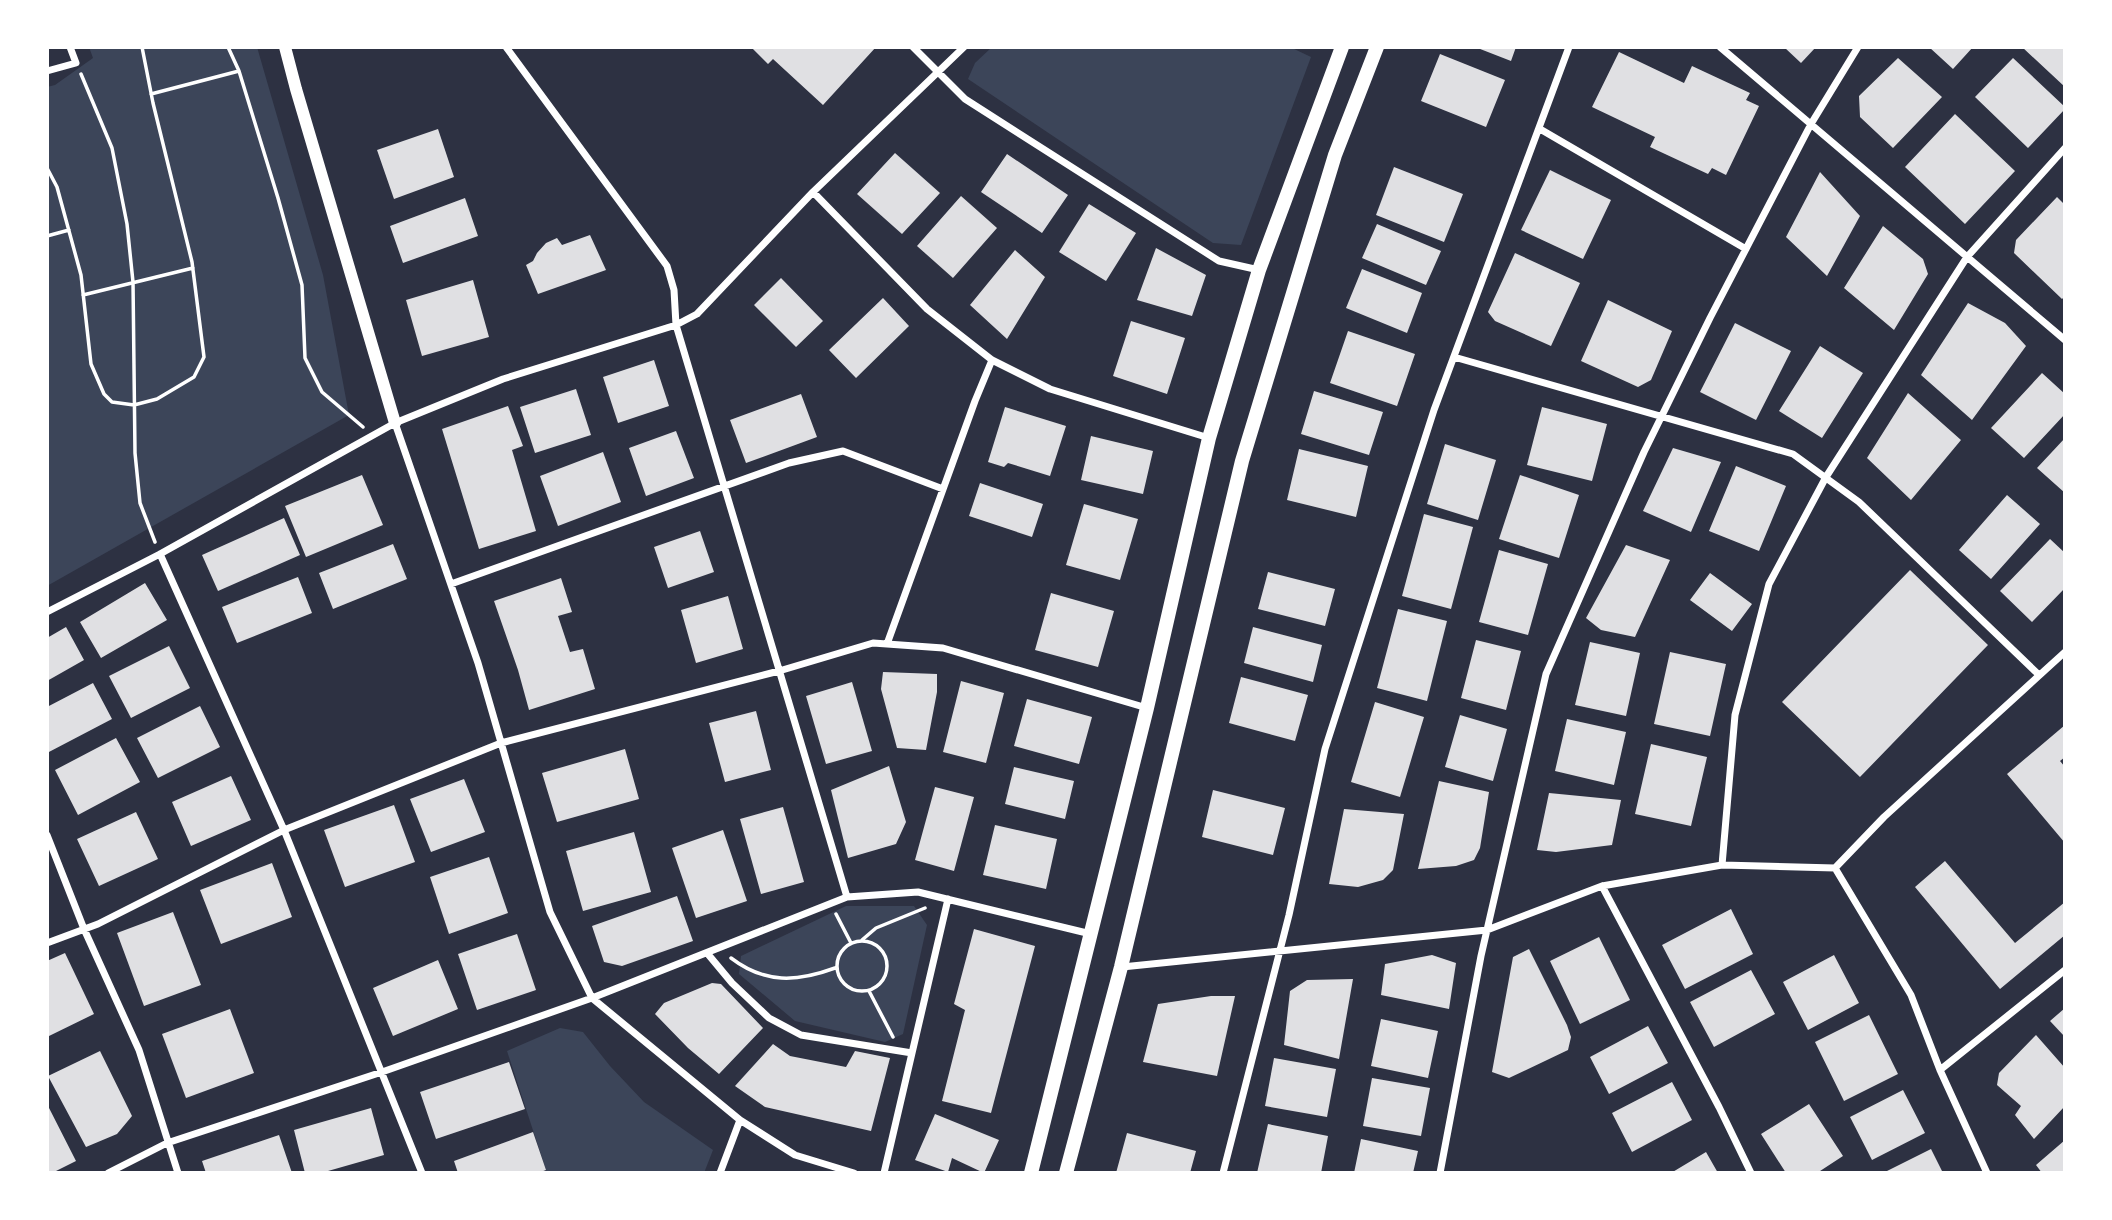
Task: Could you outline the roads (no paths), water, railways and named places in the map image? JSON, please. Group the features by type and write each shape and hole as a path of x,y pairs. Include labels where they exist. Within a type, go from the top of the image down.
{"main road":[{"path":"1031,1173 1147,708 1209,438 1259,270 1342,47"},
{"path":"1066,1173 1121,967 1242,461 1335,155 1377,47"}],"street":[{"path":"47,71 76,63 70,47"},
{"path":"285,47 395,423 478,663 550,912 592,998 740,1119 795,1156 854,1173"},
{"path":"506,47 667,266 674,290 676,326 847,897"},
{"path":"913,47 965,99 1219,261 1259,270"},
{"path":"47,612 160,554 395,423 503,379 676,326 697,314 813,192 964,47"},
{"path":"1223,1173 1279,951 1325,749 1430,423 1569,47"},
{"path":"1720,47 2065,340"},
{"path":"1440,1173 1487,930 1546,674 1644,452 1811,124 1858,47"},
{"path":"1540,129 1746,249"},
{"path":"1722,865 1735,715 1769,584 1826,477 1967,257 2065,148"},
{"path":"813,192 928,309 992,360 1050,389 1209,438"},
{"path":"1454,357 1793,454 1859,502 2038,674"},
{"path":"887,644 992,360"},
{"path":"451,584 789,463 843,450 943,489"},
{"path":"160,554 284,830 422,1173"},
{"path":"47,943 98,924 284,830 501,743 779,671 873,643 943,648 1147,708"},
{"path":"1121,967 1487,930 1602,886 1722,865 1835,868 1884,817 2065,652"},
{"path":"47,835 84,929 139,1050 178,1173"},
{"path":"1835,868 1911,995 1940,1069 1987,1173"},
{"path":"1602,886 1751,1173"},
{"path":"108,1173 167,1143 382,1072 592,998 847,897 918,892 1091,934"},
{"path":"884,1173 948,899"},
{"path":"707,953 769,1018 801,1035 912,1054"},
{"path":"1940,1069 2065,970"},
{"path":"720,1173 740,1119"}]}
